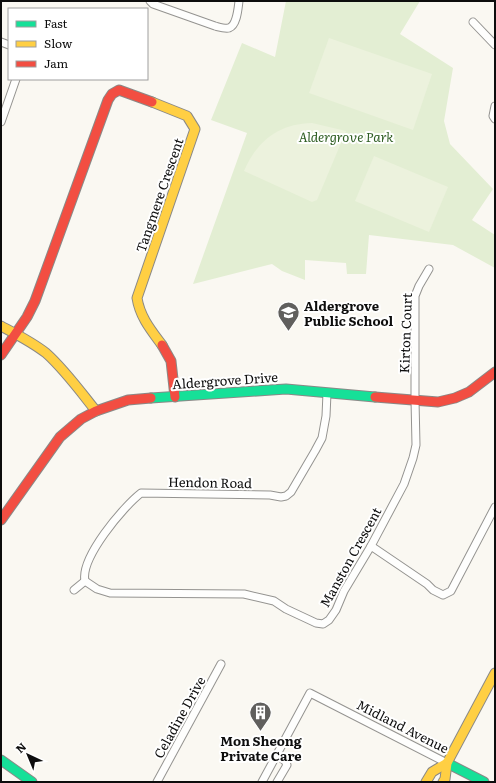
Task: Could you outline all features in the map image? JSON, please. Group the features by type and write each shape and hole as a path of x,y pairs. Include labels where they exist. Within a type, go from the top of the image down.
{"street":[{"path":"150,1 153,4 215,26 229,28 234,23 239,1"},
{"path":"473,22 495,45"},
{"path":"1,122 16,80"},
{"name":"Tangmere Crescent","path":"15,334 27,317 42,285 108,100 112,94 119,90 129,93 187,116 195,129 137,298 137,306 139,310 170,358 175,397"},
{"path":"495,106 493,116 495,119"},
{"name":"Kirton Court","path":"415,400 415,296 429,269"},
{"path":"1,326 50,357 64,371 96,411"},
{"path":"1,355 15,334"},
{"name":"Aldergrove Drive","path":"1,520 60,438 81,419 96,411 128,400 286,389 438,402 460,397 469,393 495,372"},
{"name":"Hendon Road","path":"85,581 85,569 103,534 133,499 141,493 270,494 282,497 286,496 294,487 322,438 326,416 327,393"},
{"name":"Manston Crescent","path":"85,581 97,589 110,592 244,594 274,601 309,621 323,624 329,620 336,610 344,592 371,546 404,484 416,445 415,400"},
{"path":"371,546 427,584 432,590 443,595 451,591 495,507"},
{"path":"74,590 85,581"},
{"name":"Celadine Drive","path":"157,782 221,664"},
{"path":"444,782 447,763 495,674"},
{"name":"Midland Avenue","path":"277,755 310,693 484,782"},
{"path":"263,782 277,755 285,761 287,765 277,782"},
{"path":"1,760 32,782"},
{"path":"426,782 432,772 447,763"}],"green space":[{"name":"Aldergrove Park","path":"286,1 420,1 400,34 453,68 444,121 450,144 493,189 472,220 495,235 495,268 453,245 369,235 366,274 347,274 346,263 305,260 305,280 282,271 272,264 193,284 247,133 211,120 242,43 275,57"},
{"path":"329,38 432,74 413,130 309,93"},
{"path":"312,123 346,131 317,200 312,202 244,171 255,151 270,136 289,127"},
{"path":"374,156 448,187 429,232 355,201"}],"traffic: fast":[{"path":"151,398 286,389 375,397"},
{"path":"1,760 32,782"},
{"path":"447,763 484,782"}],"traffic: slow":[{"path":"152,102 187,116 195,129 137,298 143,317 162,345"},
{"path":"1,326 30,342 46,353 66,374 96,411"},
{"path":"443,782 445,779 447,763 495,673"},
{"path":"426,782 432,772 447,763"}],"traffic: jam":[{"path":"1,355 27,317 35,301 108,100 112,94 119,90 152,102"},
{"path":"162,345 171,361 175,397"},
{"path":"375,397 438,402 455,398 469,392 495,372"},
{"path":"1,520 60,437 81,419 96,411 128,400 151,398"}],"place":[{"name":"Aldergrove Public School","path":"289,332"},
{"name":"Mon Sheong Private Care","path":"261,732"}]}
